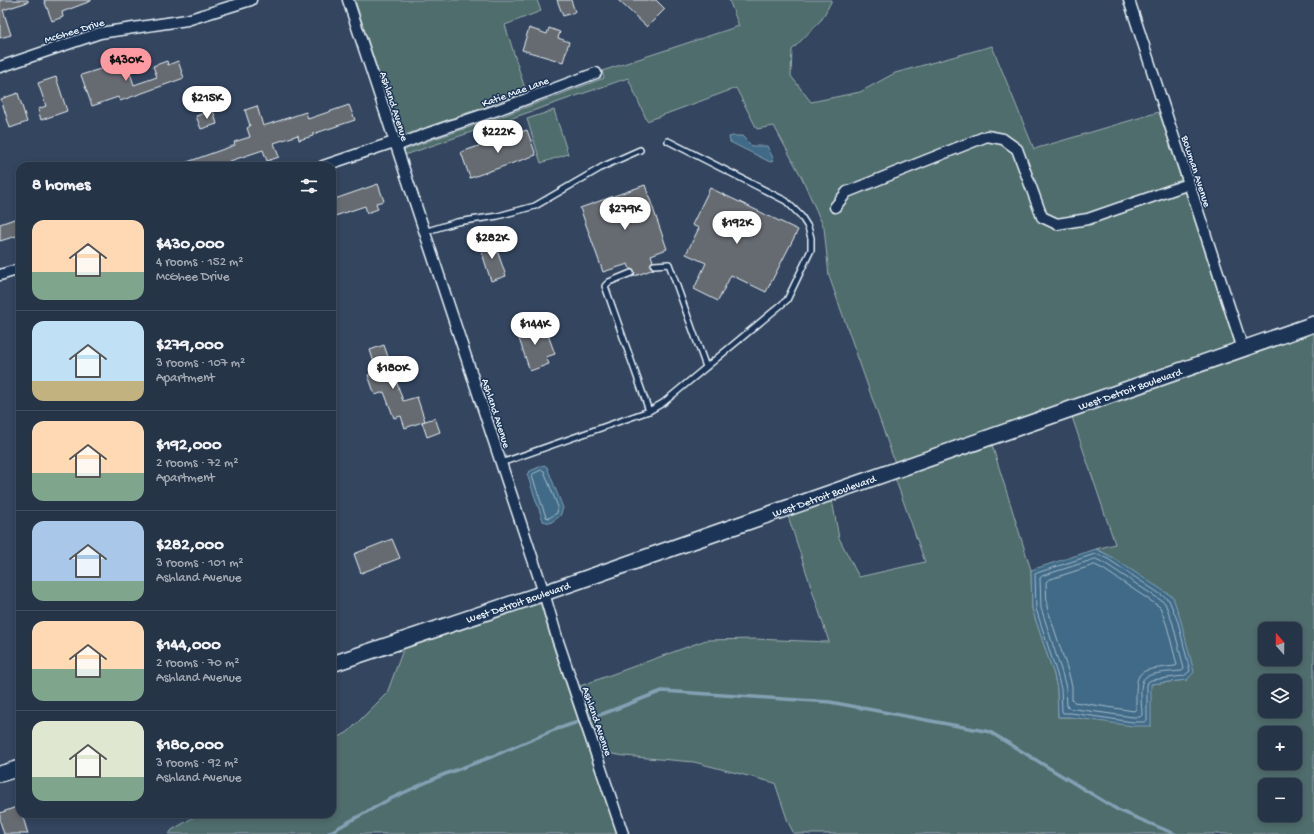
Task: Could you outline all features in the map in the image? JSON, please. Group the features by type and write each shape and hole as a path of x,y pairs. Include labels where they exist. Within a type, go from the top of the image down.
{"street":[{"name":"McGhee Drive","path":"0,67 100,33 187,20 250,0"},
{"name":"Ashland Avenue","path":"348,0 544,593 558,641 623,834"},
{"name":"Bowman Avenue","path":"1129,0 1243,349"},
{"name":"Katie Mae Lane","path":"336,162 497,110 596,73"},
{"path":"835,207 847,192 988,136 1003,139 1017,149 1042,217 1058,224 1088,219 1189,184"},
{"path":"0,275 16,270"},
{"name":"West Detroit Boulevard","path":"336,663 544,593 1314,324"},
{"path":"0,774 16,769"}],"lane":[{"path":"501,463 649,411 663,403 787,300 811,250 811,238 808,227 801,216 786,201 668,140"},
{"path":"424,232 457,222 498,216 535,206 604,166 640,150"},
{"path":"654,265 669,264 706,367"},
{"path":"631,273 609,282 605,286 649,411"}],"green space":[{"path":"355,0 537,0 541,11 505,25 526,92 399,137"},
{"path":"729,0 832,0 822,19 792,50 791,76 811,102 860,92 895,73 992,46 1034,149 1159,112 1235,344 895,463 829,276 824,228 802,178 774,126 757,129 736,88 647,121 628,78 405,155 404,150 500,117 604,78 602,71 739,26"},
{"path":"554,110 568,154 541,163 527,119"},
{"path":"1314,332 1314,834 794,834 788,822 775,783 694,762 624,756 602,752 580,686 706,640 754,639 829,642 788,516 832,500 839,538 859,577 925,562 895,478 992,445 1031,570 1032,609 1054,675 1057,689 1058,717 1070,717 1151,684 1187,680 1110,556 1096,549 1115,544 1072,417"},
{"path":"540,602 552,643 617,834 169,834 172,830 192,818 336,818 336,739 348,732 387,693 404,647"}],"water":[{"path":"742,136 752,146 767,146 774,160 770,162 730,142 729,137"},
{"path":"544,465 547,467 563,508 560,516 550,523 543,521 527,474 530,471"},
{"path":"1096,549 1110,556 1173,597 1181,621 1194,672 1187,680 1151,684 1151,726 1133,726 1070,717 1058,717 1057,689 1054,675 1032,609 1031,570"}],"building":[{"path":"0,0 28,0 28,2 3,10 11,35 0,38"},
{"path":"44,0 91,1 62,12 63,17 52,21"},
{"path":"557,0 571,0 575,12 563,16"},
{"path":"618,0 656,0 665,9 647,27"},
{"path":"529,28 547,34 549,28 560,32 558,38 569,42 563,62 522,50"},
{"path":"126,61 134,85 157,77 153,66 167,61 168,65 178,61 184,78 120,101 118,97 92,106 81,75"},
{"path":"56,77 67,111 41,120 38,109 46,106 38,83"},
{"path":"18,93 27,122 10,128 1,99"},
{"path":"349,105 355,120 299,140 298,135 274,143 279,157 267,161 263,150 230,162 187,162 235,145 234,142 250,137 247,128 250,126 245,110 257,106 263,126 306,112 308,119"},
{"path":"213,110 217,124 201,129 196,116"},
{"path":"527,130 536,155 470,178 461,152"},
{"path":"378,184 384,201 376,203 378,209 367,213 365,206 336,216 336,199"},
{"path":"645,185 667,249 651,255 653,261 650,266 654,269 632,277 635,272 630,269 628,264 603,272 580,208"},
{"path":"710,188 798,230 766,292 731,275 718,301 694,289 706,263 686,254 699,228 692,225"},
{"path":"16,218 16,236 0,241 0,224"},
{"path":"493,239 506,276 491,281 479,244"},
{"path":"537,323 542,337 548,335 555,354 546,357 549,364 530,371 516,330"},
{"path":"384,345 403,401 417,397 425,421 405,428 401,416 394,418 384,392 375,395 368,375 377,372 370,350"},
{"path":"435,418 440,432 427,437 422,422"},
{"path":"392,539 400,558 361,573 354,554"},
{"path":"16,807 16,818 23,818 28,834 4,834 0,821 0,813"}],"waterway":[{"path":"327,834 388,800 440,776 491,757 554,730 605,713 662,691 830,702 990,732 1118,810 1175,834"}]}
